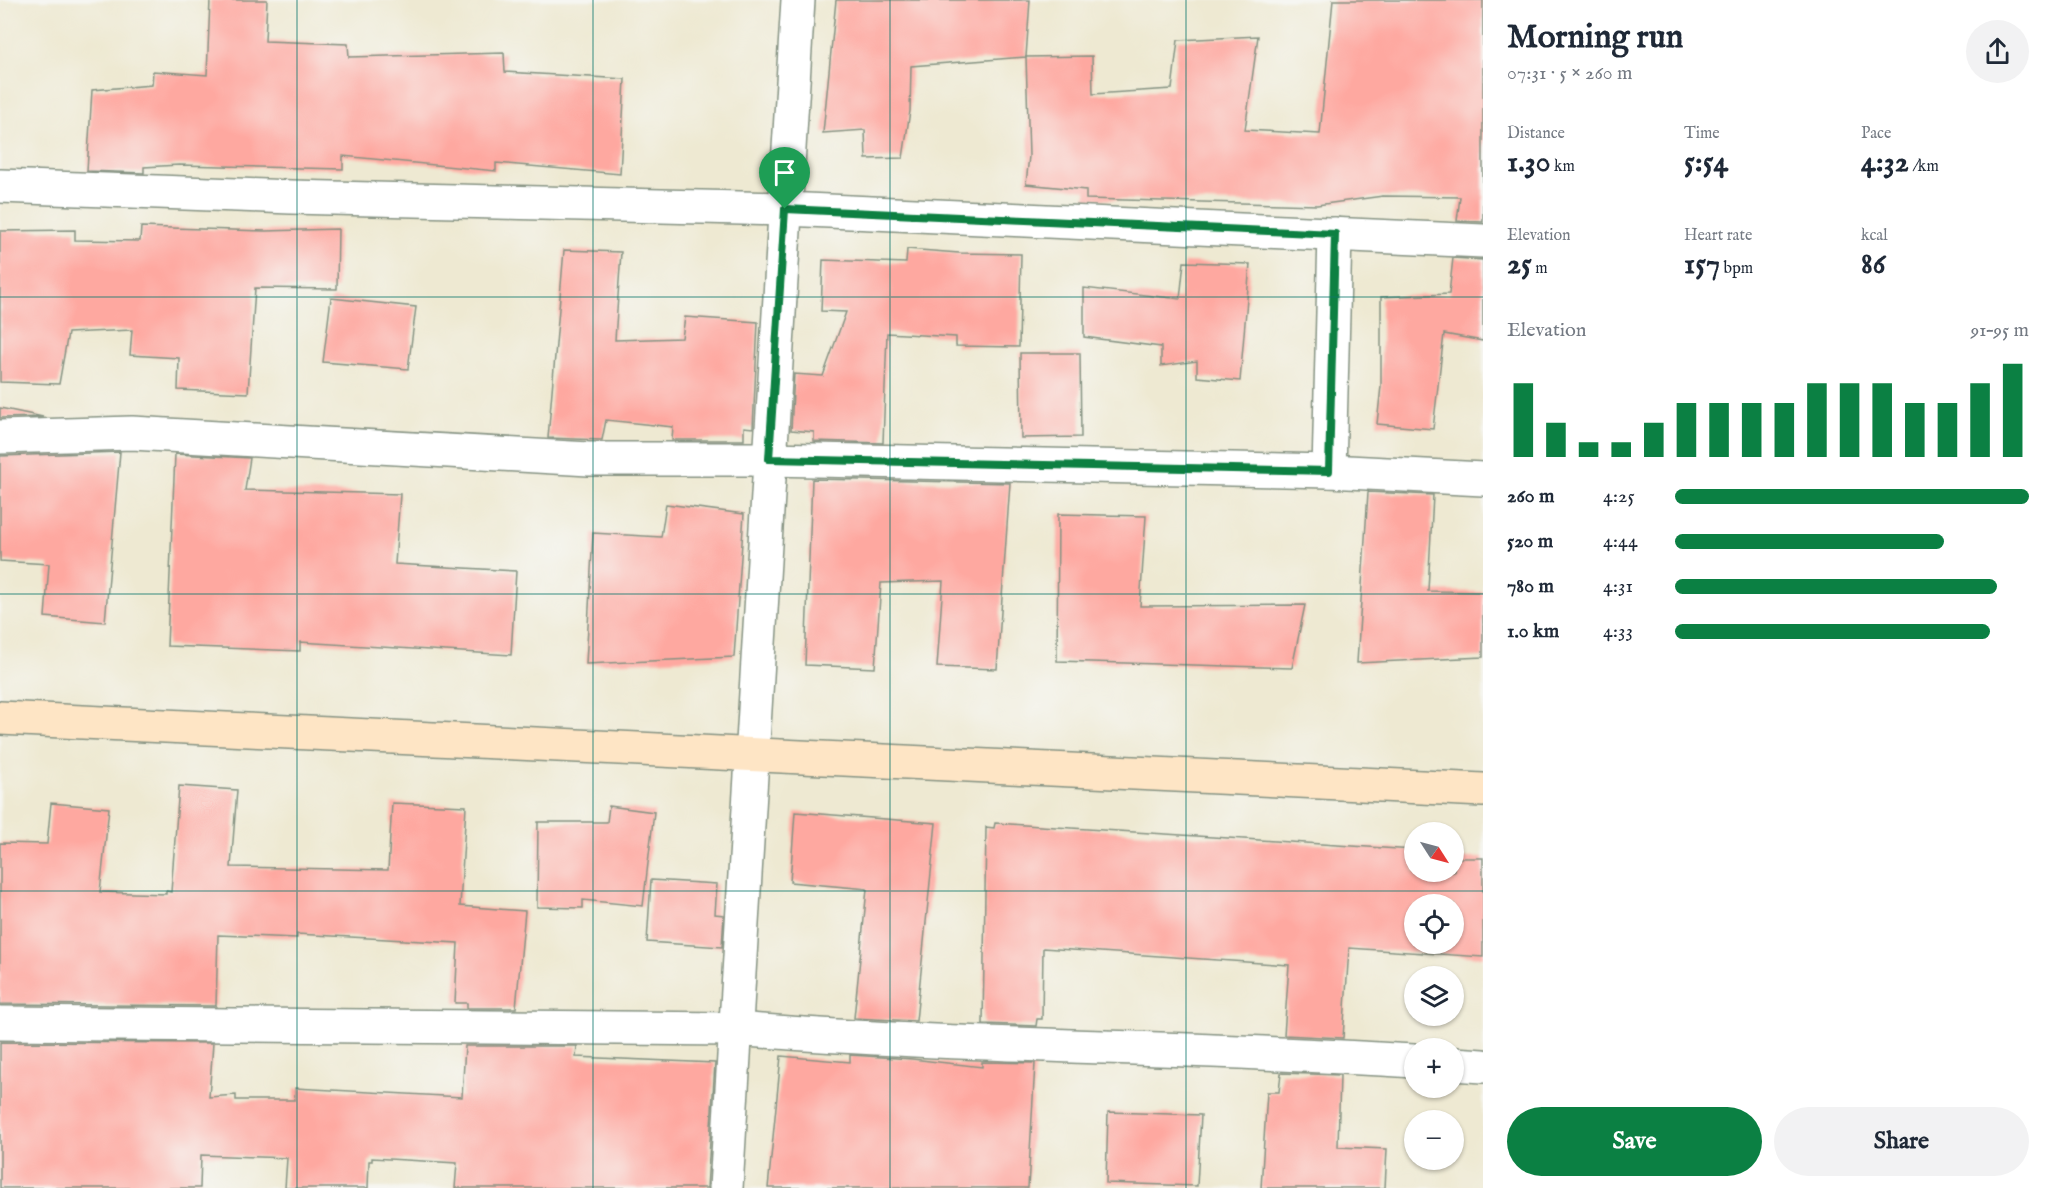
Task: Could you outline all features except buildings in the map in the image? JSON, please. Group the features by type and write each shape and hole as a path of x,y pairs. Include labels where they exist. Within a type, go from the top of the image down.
{"street":[{"path":"726,1188 750,754 798,0"},
{"path":"0,186 291,197 785,209 1483,241"},
{"path":"1329,471 1335,234"},
{"path":"0,437 132,433 589,459 769,459 1329,471 1483,478"},
{"path":"0,718 1483,790"},
{"path":"0,1023 735,1029 856,1039 1326,1055 1404,1060"},
{"path":"1464,1065 1483,1066"}],"route":[{"path":"785,209 1335,234 1329,471 769,459 785,209"}]}
